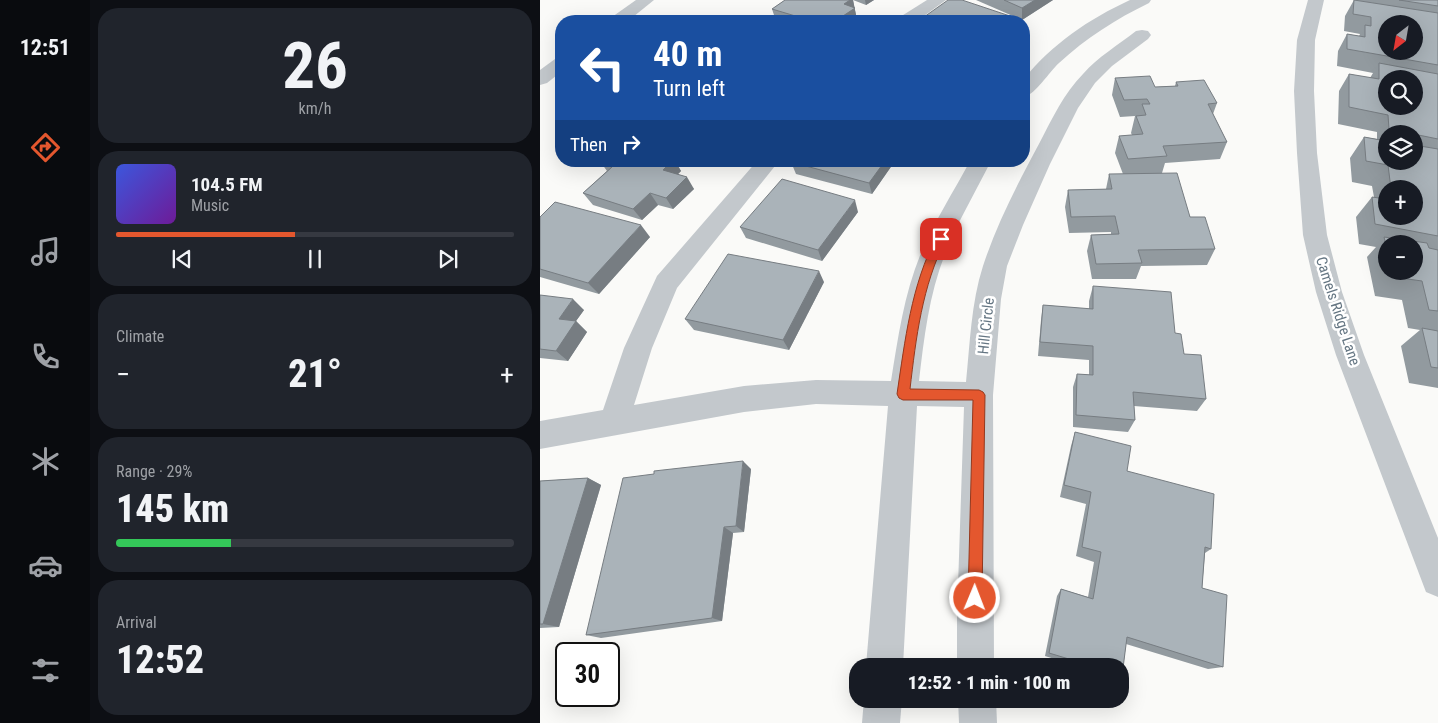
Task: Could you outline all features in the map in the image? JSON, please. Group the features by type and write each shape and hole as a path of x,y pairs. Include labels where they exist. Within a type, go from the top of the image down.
{"street":[{"path":"626,15 646,0"},
{"path":"915,15 938,0"},
{"path":"1030,84 1053,57 1076,38 1099,23 1143,0"},
{"name":"Camels Ridge Lane","path":"1316,0 1306,40 1304,91 1307,153 1315,234 1329,292 1350,354 1438,580"},
{"name":"Hill Circle","path":"976,658 979,395 988,299 995,266 1010,225 1060,124 1088,79 1106,62 1142,35"},
{"path":"540,79 555,68"},
{"path":"614,422 638,348 666,283 764,167"},
{"path":"886,658 903,394 912,331 922,286 934,253 978,167"},
{"path":"540,435 744,399 816,392 979,395"},
{"path":"881,723 882,708"},
{"path":"977,708 978,723"}],"building":[{"path":"785,0 850,0 844,4 855,8 844,15 792,15 772,9"},
{"path":"948,0 962,0 1007,15 927,15"},
{"path":"1004,0 1035,0 1022,8"},
{"path":"1354,0 1438,13 1438,65 1410,60 1423,60 1423,15 1378,15 1378,54 1347,49 1347,34 1365,37 1365,25 1371,26 1371,17 1353,14"},
{"path":"1399,0 1438,0 1438,6"},
{"path":"1379,63 1417,70 1379,70"},
{"path":"1423,71 1438,74 1438,139 1423,136 1423,125 1389,125 1388,115 1423,115"},
{"path":"1349,74 1378,79 1378,113 1349,107"},
{"path":"1150,76 1155,87 1178,86 1176,82 1204,80 1217,103 1208,104 1227,142 1163,146 1167,156 1128,159 1119,136 1143,134 1136,116 1146,115 1142,104 1150,104 1147,99 1124,100 1115,78"},
{"path":"1364,137 1378,140 1378,163 1366,161"},
{"path":"1423,146 1438,149 1438,236 1380,225 1423,225 1423,180 1390,180 1389,170 1423,170"},
{"path":"612,167 666,167 663,170 687,177 666,198 650,193 633,209 583,193"},
{"path":"810,167 881,167 869,183"},
{"path":"1177,173 1190,217 1205,217 1215,249 1138,250 1142,263 1096,264 1091,235 1119,234 1115,216 1071,217 1068,190 1112,189 1109,174"},
{"path":"782,179 855,200 818,250 740,227"},
{"path":"1372,197 1378,198 1378,225 1375,224"},
{"path":"555,202 641,225 588,283 540,269 540,217"},
{"path":"1423,242 1427,243 1429,248 1438,250 1438,311 1429,310 1422,281 1415,280 1423,280"},
{"path":"728,254 819,271 783,340 685,319"},
{"path":"1093,286 1171,292 1175,333 1181,334 1184,354 1201,355 1206,399 1133,392 1135,420 1076,415 1077,374 1093,375 1093,346 1040,342 1043,305 1093,309"},
{"path":"540,295 573,299 559,319 576,321 556,351 540,349"},
{"path":"1422,328 1438,331 1438,368 1431,367"},
{"path":"1075,432 1131,446 1127,471 1214,494 1211,549 1205,547 1202,588 1227,595 1223,667 1127,637 1124,658 1066,658 1049,653 1061,589 1093,599 1101,552 1082,547 1091,492 1064,485"},
{"path":"743,461 736,526 724,527 712,618 586,635 623,478 654,474 654,471"},
{"path":"588,478 543,624 540,624 540,481"}],"route":[{"path":"941,239 934,253 920,294 912,331 903,394 979,395 975,598"}]}
